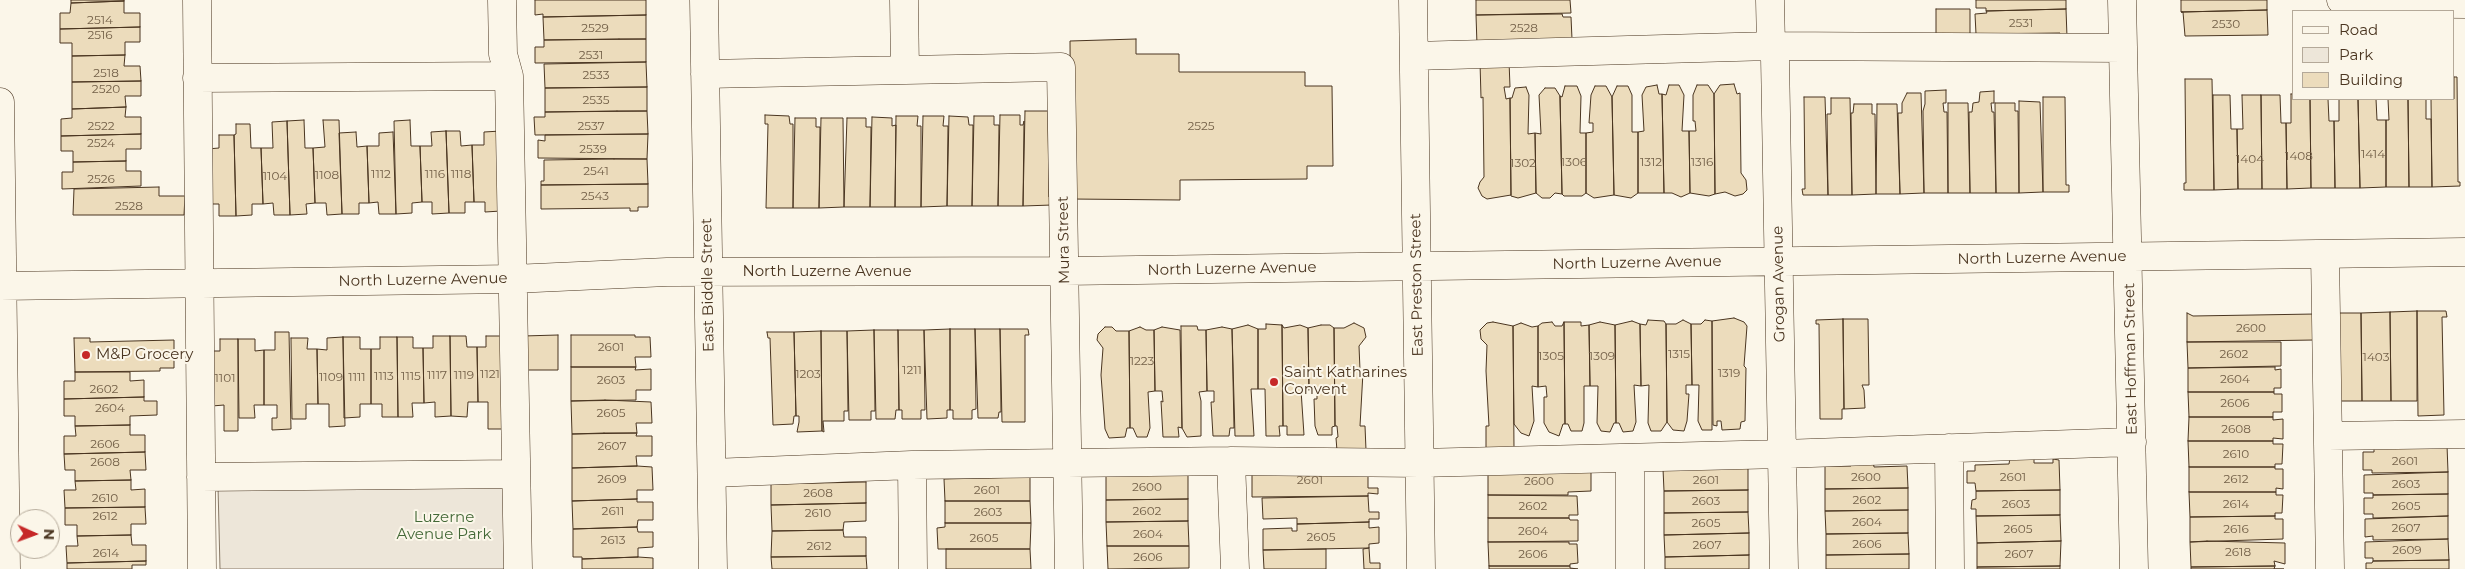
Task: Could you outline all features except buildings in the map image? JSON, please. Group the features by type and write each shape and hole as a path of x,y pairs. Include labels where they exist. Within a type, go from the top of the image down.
{"street":[{"path":"197,0 196,78 202,569"},
{"path":"502,0 503,54 509,76 518,569"},
{"name":"East Biddle Street","path":"704,0 713,569"},
{"path":"705,74 905,70 904,0"},
{"name":"East Preston Street","path":"1413,0 1421,569"},
{"name":"Grogan Avenue","path":"1770,0 1771,46 1775,58 1784,569"},
{"name":"East Hoffman Street","path":"2122,0 2126,204 2129,256 2134,569"},
{"path":"2342,0 2346,3 2465,4"},
{"path":"1414,56 1771,46 2123,48"},
{"name":"Mura Street","path":"905,70 1060,67 1069,569"},
{"path":"196,78 509,76"},
{"path":"0,102 6,569"},
{"name":"North Luzerne Avenue","path":"1,286 513,278 709,272 1064,271 2465,252"},
{"path":"2325,254 2330,569"},
{"path":"2328,436 2465,434"},
{"path":"712,473 912,465 1231,461 1419,463 1782,454 2132,442"},
{"path":"1949,448 1950,569"},
{"path":"1630,458 1630,569"},
{"path":"1231,461 1235,569"},
{"path":"912,465 913,569"},
{"path":"201,478 516,474"}],"green space":[{"name":"Luzerne Avenue Park","path":"509,483 510,569 220,569 218,486"}],"place":[{"name":"M&P Grocery","path":"86,355"},
{"name":"Saint Katharines Convent","path":"1274,382"}]}
